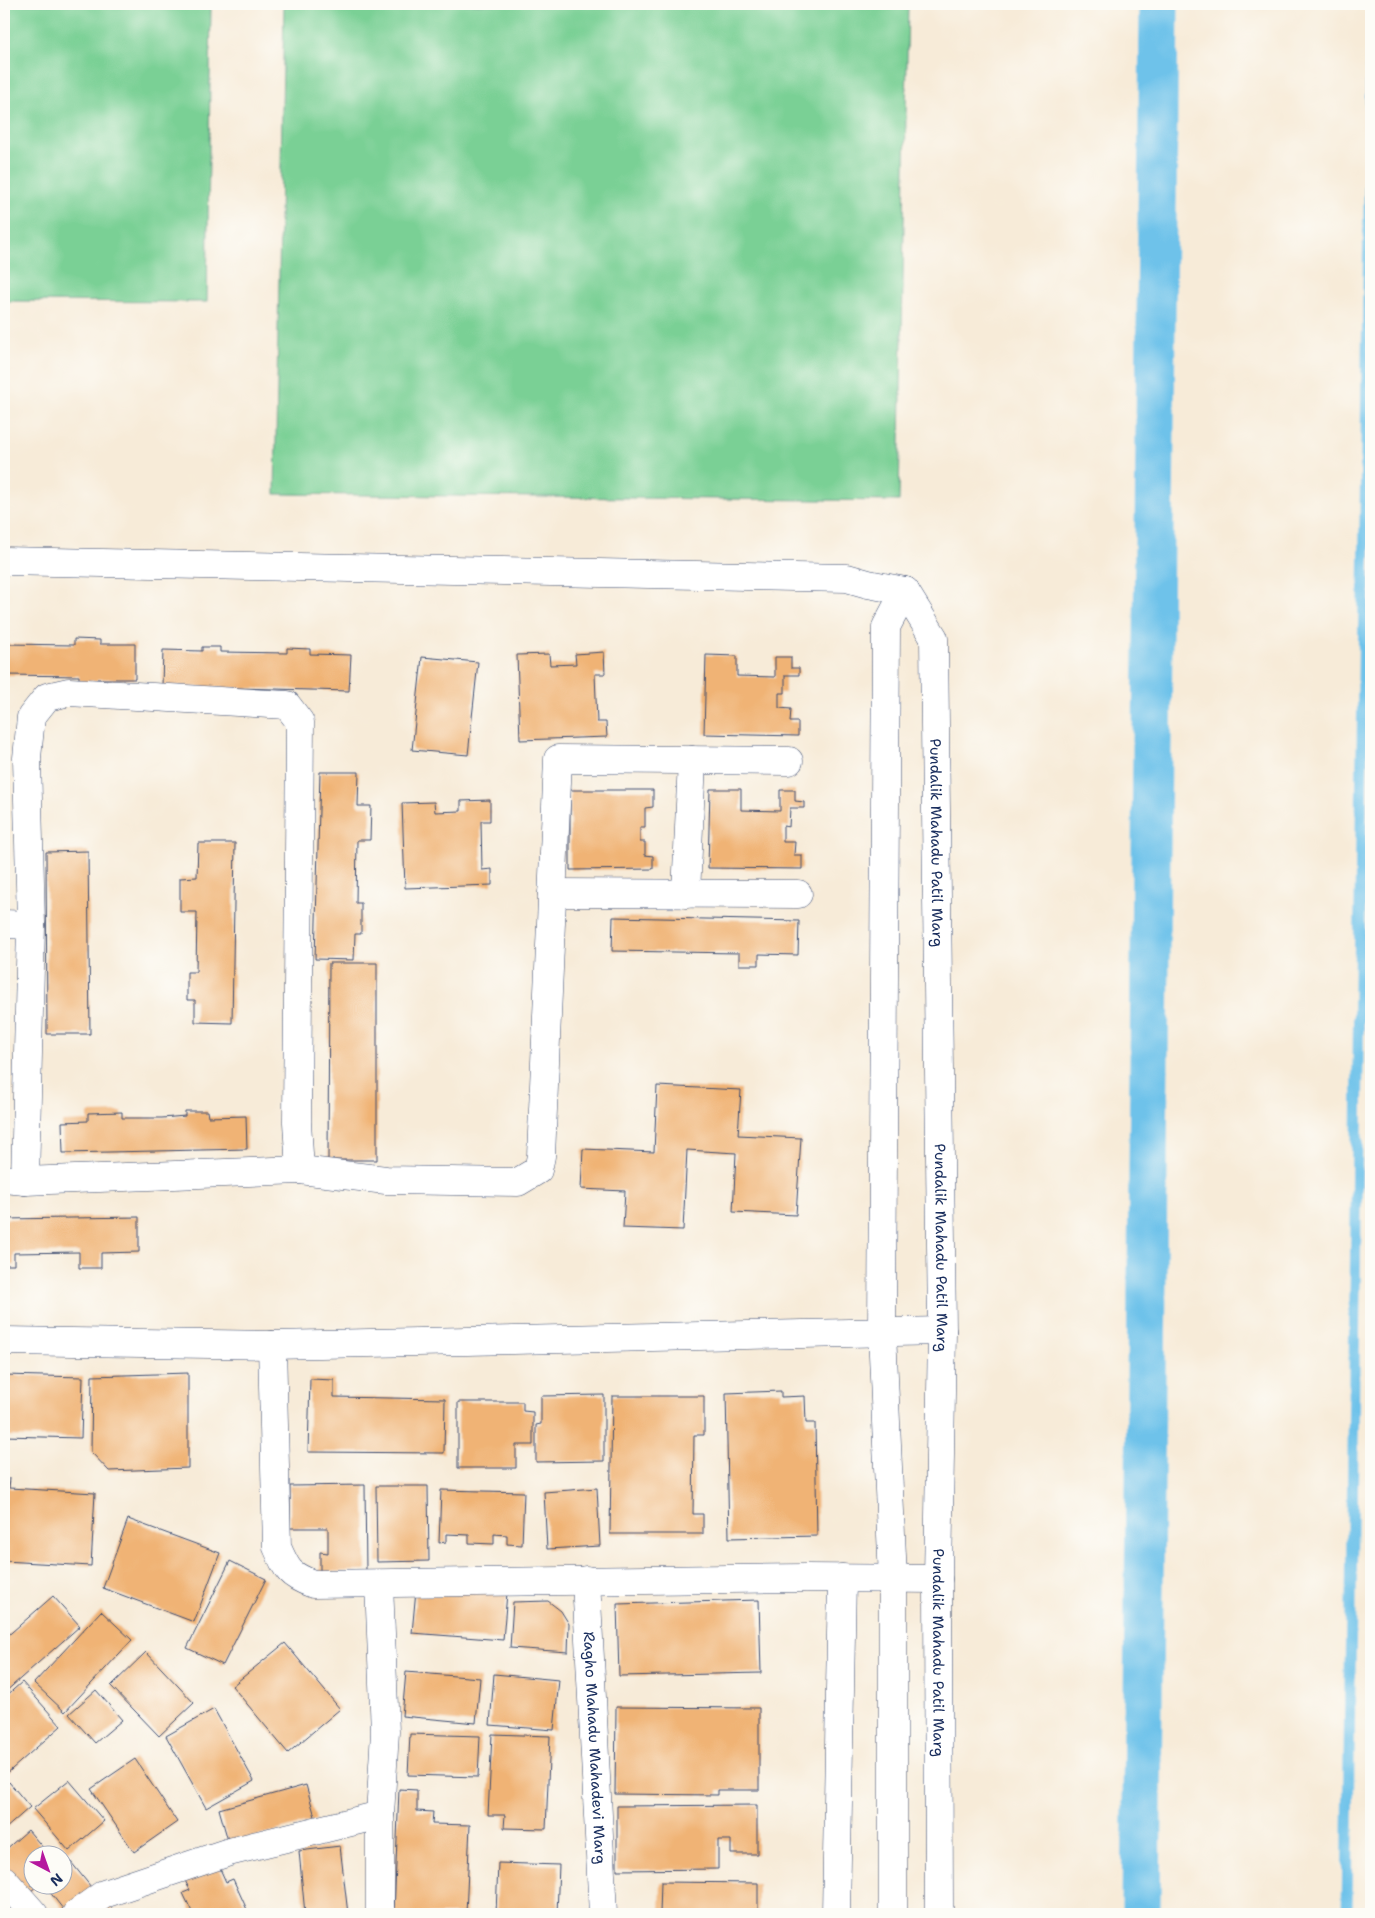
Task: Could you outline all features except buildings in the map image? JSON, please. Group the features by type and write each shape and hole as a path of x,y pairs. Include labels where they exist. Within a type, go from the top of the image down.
{"street":[{"path":"4,561 847,578 868,584 905,590 886,627 882,1332 893,1579 893,1914"},
{"name":"Pundalik Mahadu Patil Marg","path":"905,590 934,638 942,1331 938,1579 939,1914"},
{"path":"300,1170 297,1122 300,722 287,705 69,692 47,697 31,717 27,758 31,925 14,1180 300,1170 386,1180 518,1182 538,1170 541,1156 558,759 789,761"},
{"path":"686,894 692,760"},
{"path":"552,893 798,894"},
{"path":"4,924 31,925"},
{"path":"4,1341 272,1345 942,1331"},
{"path":"272,1345 277,1547 284,1562 295,1577 313,1584 586,1580 938,1579"},
{"path":"836,1914 842,1578"},
{"name":"Ragho Mahadu Mahadevi Marg","path":"586,1580 603,1914"},
{"path":"378,1584 385,1732 380,1815 380,1914"},
{"path":"76,1914 104,1894 229,1852 380,1815"},
{"path":"4,1880 34,1914"}],"green space":[{"path":"4,4 211,4 207,302 4,301"},
{"path":"284,4 908,4 899,501 275,494"}],"waterway":[{"path":"1141,1914 1159,4"},
{"path":"1347,1914 1371,57"}]}
